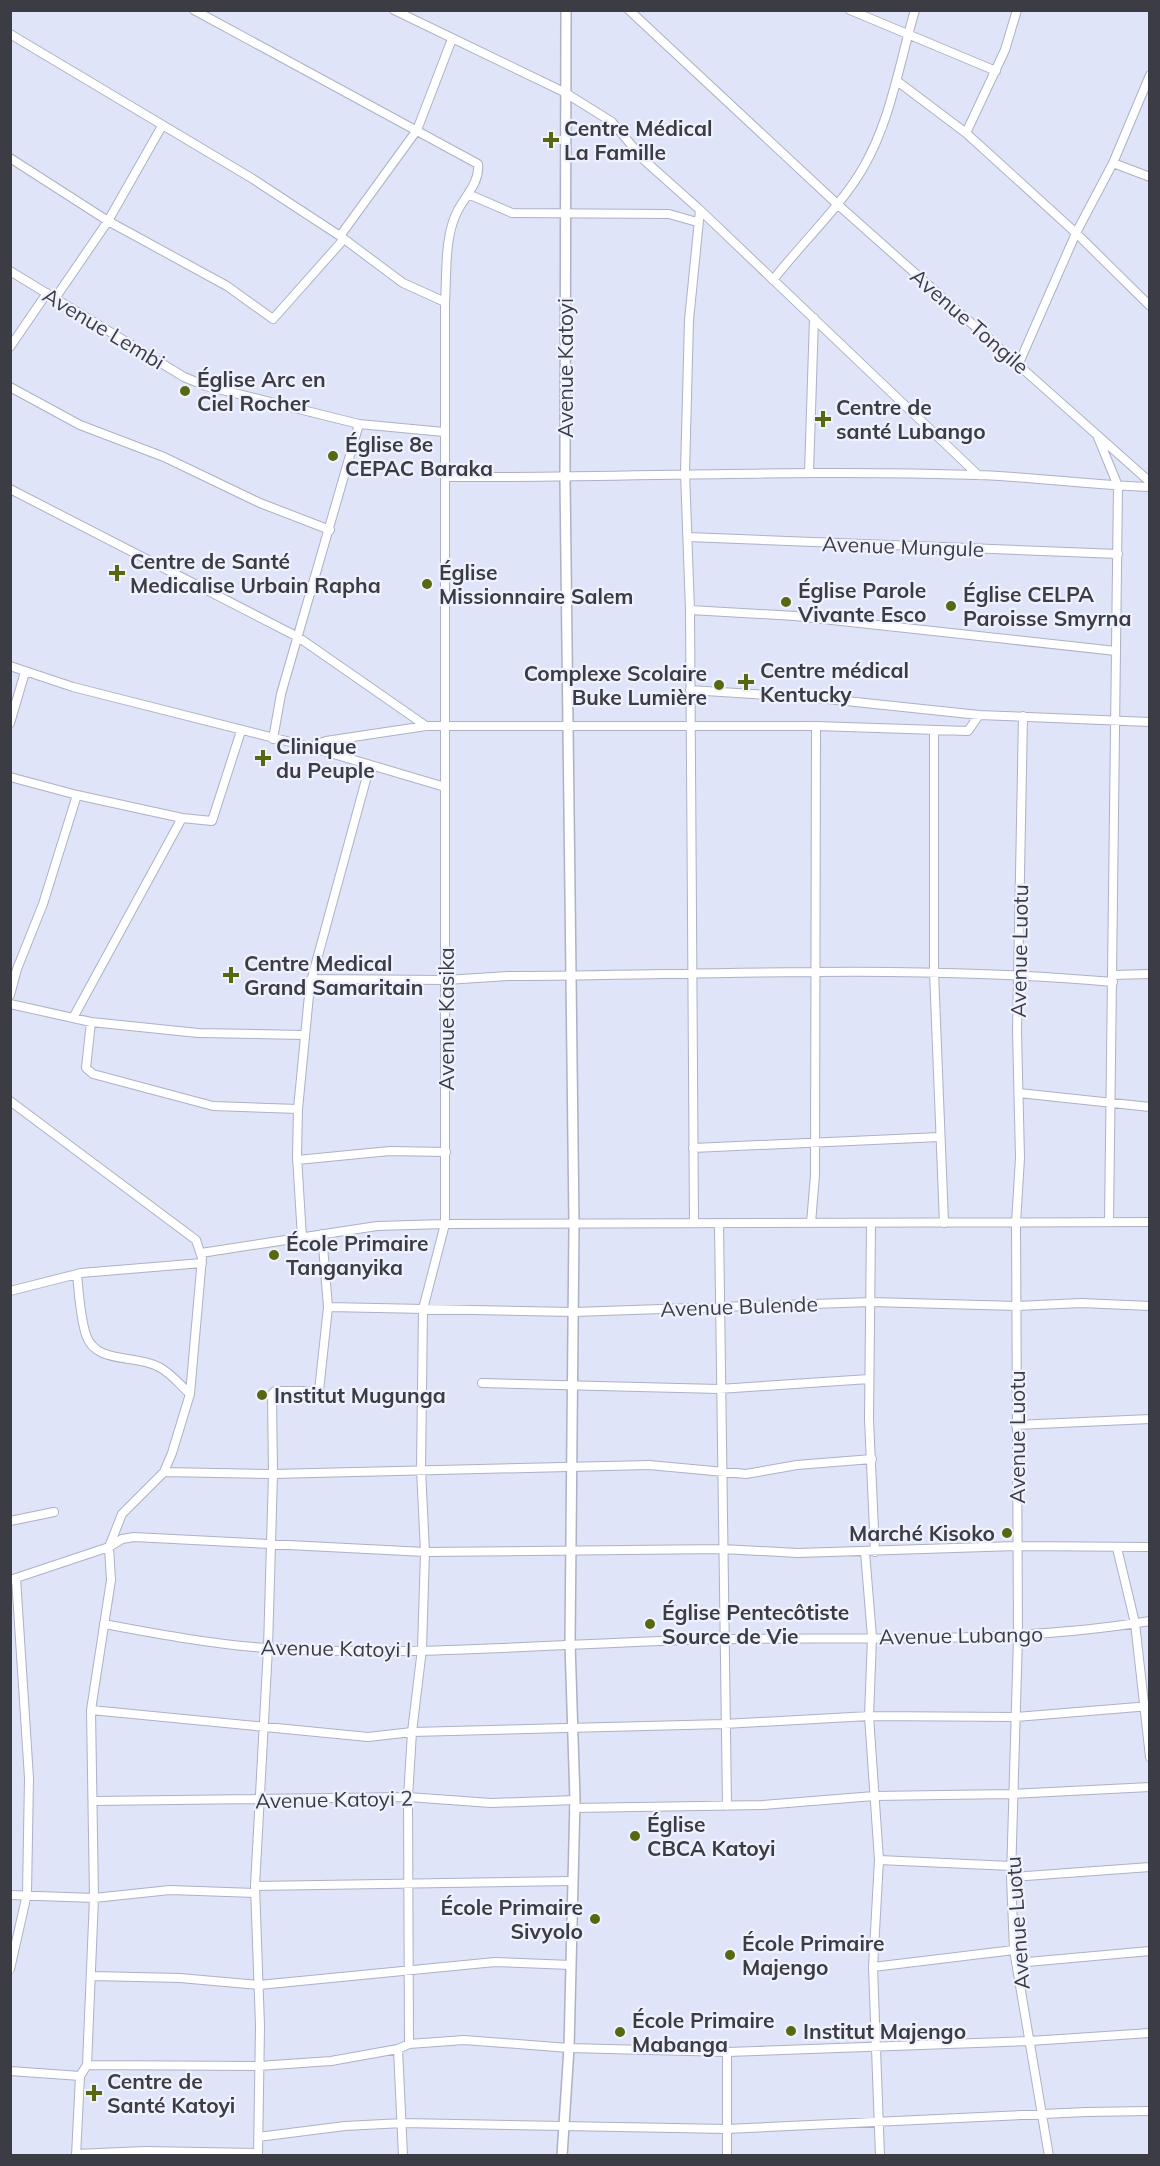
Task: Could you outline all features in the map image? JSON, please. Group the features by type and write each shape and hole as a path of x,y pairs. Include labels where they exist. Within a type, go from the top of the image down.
{"street":[{"path":"194,10 417,130"},
{"path":"394,10 564,92 612,122 644,160 700,210 978,475"},
{"name":"Avenue Katoyi","path":"562,2156 569,2048 574,1804 574,1727 570,1643 574,1225 564,478 566,10"},
{"name":"Avenue Tongile","path":"629,10 836,203 1097,435 1118,486 1109,1222"},
{"path":"850,10 996,71"},
{"path":"773,280 862,170 876,142 897,81 915,10"},
{"path":"966,133 996,71 1017,10"},
{"path":"10,34 253,180 342,238 403,283 445,302"},
{"path":"10,158 108,221 227,286 273,319 342,238 417,130 452,39"},
{"path":"1018,363 1076,233 1113,163 1149,75"},
{"path":"897,81 966,133 1076,233 1149,306"},
{"path":"56,297 108,221 162,126"},
{"name":"Avenue Kasika","path":"409,2043 408,1797 412,1732 422,1650 423,1309 445,1224 445,302 452,226 477,179 478,164 417,130"},
{"path":"1113,163 1149,177"},
{"path":"468,194 512,213 669,214 697,222"},
{"path":"694,1222 690,610 685,472 686,377 697,222 700,210"},
{"name":"Avenue Lembi","path":"10,271 195,382 359,424 444,432"},
{"path":"10,347 47,293"},
{"path":"808,473 814,318"},
{"path":"10,387 80,425 164,457 260,503 330,530"},
{"path":"273,739 281,694 359,424"},
{"path":"1097,435 1149,482"},
{"path":"445,477 564,478 685,472 978,475 1149,487"},
{"path":"10,489 298,637 426,726"},
{"name":"Avenue Mungule","path":"688,537 1118,554"},
{"path":"690,610 795,616 1116,651"},
{"path":"10,666 273,739 310,747 446,787"},
{"path":"10,723 25,672"},
{"path":"690,690 827,699 979,715 1149,722"},
{"path":"310,747 326,741 426,726 816,726 968,730 975,725 979,715"},
{"name":"Avenue Luotu","path":"1023,716 1018,973 1020,1158 1016,1223 1018,1637 1011,1877 1014,1950 1049,2156"},
{"path":"811,1224 815,1142 816,726"},
{"path":"10,777 77,795 208,822 214,819 241,730"},
{"path":"934,730 934,972 944,1223"},
{"path":"302,1238 297,1161 298,1109 311,980 370,765"},
{"path":"10,995 17,969 44,904 77,795"},
{"path":"73,1018 182,818"},
{"path":"311,980 446,980 474,977 691,973 934,972 1018,973 1113,978 1149,974"},
{"path":"10,1004 91,1023 207,1034 304,1035"},
{"path":"91,1023 86,1068 93,1074 213,1106 298,1109"},
{"path":"1019,1094 1149,1107"},
{"path":"10,1101 196,1240 201,1252 202,1263 190,1394 164,1472 122,1514 109,1547 111,1580 91,1710 94,1898 92,1976 87,2065 81,2076 76,2155 145,2151 258,2154 259,1985 255,1889 268,1648 273,1474 272,1395 275,1391 318,1392 328,1307 322,1234"},
{"path":"693,1148 940,1137"},
{"path":"297,1161 390,1151 446,1152"},
{"path":"201,1252 377,1226 694,1222 871,1225 1149,1222"},
{"path":"719,1224 720,1473 727,1806"},
{"path":"871,1225 869,1379 875,1552"},
{"path":"10,1291 77,1274 202,1263"},
{"path":"77,1274 86,1335 94,1348 103,1354 148,1362 159,1367 190,1394"},
{"name":"Avenue Bulende","path":"328,1307 574,1312 718,1305 871,1302 1017,1306 1080,1303 1149,1306"},
{"path":"482,1383 719,1389 869,1379"},
{"path":"1016,1425 1149,1419"},
{"path":"164,1472 273,1474 422,1469 670,1466 746,1474 797,1465 872,1458"},
{"path":"10,1521 54,1512"},
{"path":"10,1969 27,1894 29,1775 14,1579 109,1547 122,1539 134,1537 424,1552 722,1549 875,1552 1017,1546 1149,1548"},
{"path":"1118,1548 1135,1623 1146,1706 1149,1757"},
{"path":"865,1552 872,1637 869,1716 879,1860 873,1967 880,2156"},
{"name":"Avenue Lubango","path":"570,1643 872,1637 1018,1637 1149,1621"},
{"name":"Avenue Katoyi I","path":"104,1624 214,1643 268,1648 422,1650 570,1643"},
{"path":"91,1710 368,1737 412,1732 724,1724 869,1716 1016,1717 1146,1706"},
{"name":"Avenue Katoyi 2","path":"93,1801 408,1797 491,1803 727,1806 874,1796 1012,1794 1149,1787"},
{"path":"879,1860 1011,1866"},
{"path":"1011,1877 1149,1867"},
{"path":"10,1894 94,1898 170,1890 373,1886 408,1882 573,1881"},
{"path":"873,1967 1014,1950"},
{"path":"1016,1963 1149,1952"},
{"path":"92,1976 180,1978 259,1985 495,1962 571,1965"},
{"path":"87,2065 259,2066 331,2061 398,2049 409,2043 464,2040 569,2048 726,2052 1030,2041 1149,2033"},
{"path":"398,2049 403,2156"},
{"path":"726,2052 727,2156"},
{"path":"10,2070 81,2076"},
{"path":"258,2137 345,2126 403,2123 465,2123 563,2128 727,2129 1149,2111"}],"place":[{"name":"Centre Médical La Famille","path":"551,140"},
{"name":"Église Arc en Ciel Rocher","path":"185,391"},
{"name":"Centre de santé Lubango","path":"823,419"},
{"name":"Église 8e CEPAC Baraka","path":"333,456"},
{"name":"Centre de Santé Medicalise Urbain Rapha","path":"117,573"},
{"name":"Église Missionnaire Salem","path":"427,584"},
{"name":"Église Parole Vivante Esco","path":"786,602"},
{"name":"Église CELPA Paroisse Smyrna","path":"951,606"},
{"name":"Centre médical Kentucky","path":"746,682"},
{"name":"Complexe Scolaire Buke Lumière","path":"719,685"},
{"name":"Clinique du Peuple","path":"263,758"},
{"name":"Centre Medical Grand Samaritain","path":"231,975"},
{"name":"École Primaire Tanganyika","path":"274,1255"},
{"name":"Institut Mugunga","path":"262,1395"},
{"name":"Marché Kisoko","path":"1007,1533"},
{"name":"Église Pentecôtiste Source de Vie","path":"650,1624"},
{"name":"Église CBCA Katoyi","path":"635,1836"},
{"name":"École Primaire Sivyolo","path":"595,1919"},
{"name":"École Primaire Majengo","path":"730,1955"},
{"name":"Institut Majengo","path":"791,2031"},
{"name":"École Primaire Mabanga","path":"620,2032"},
{"name":"Centre de Santé Katoyi","path":"94,2093"}]}
